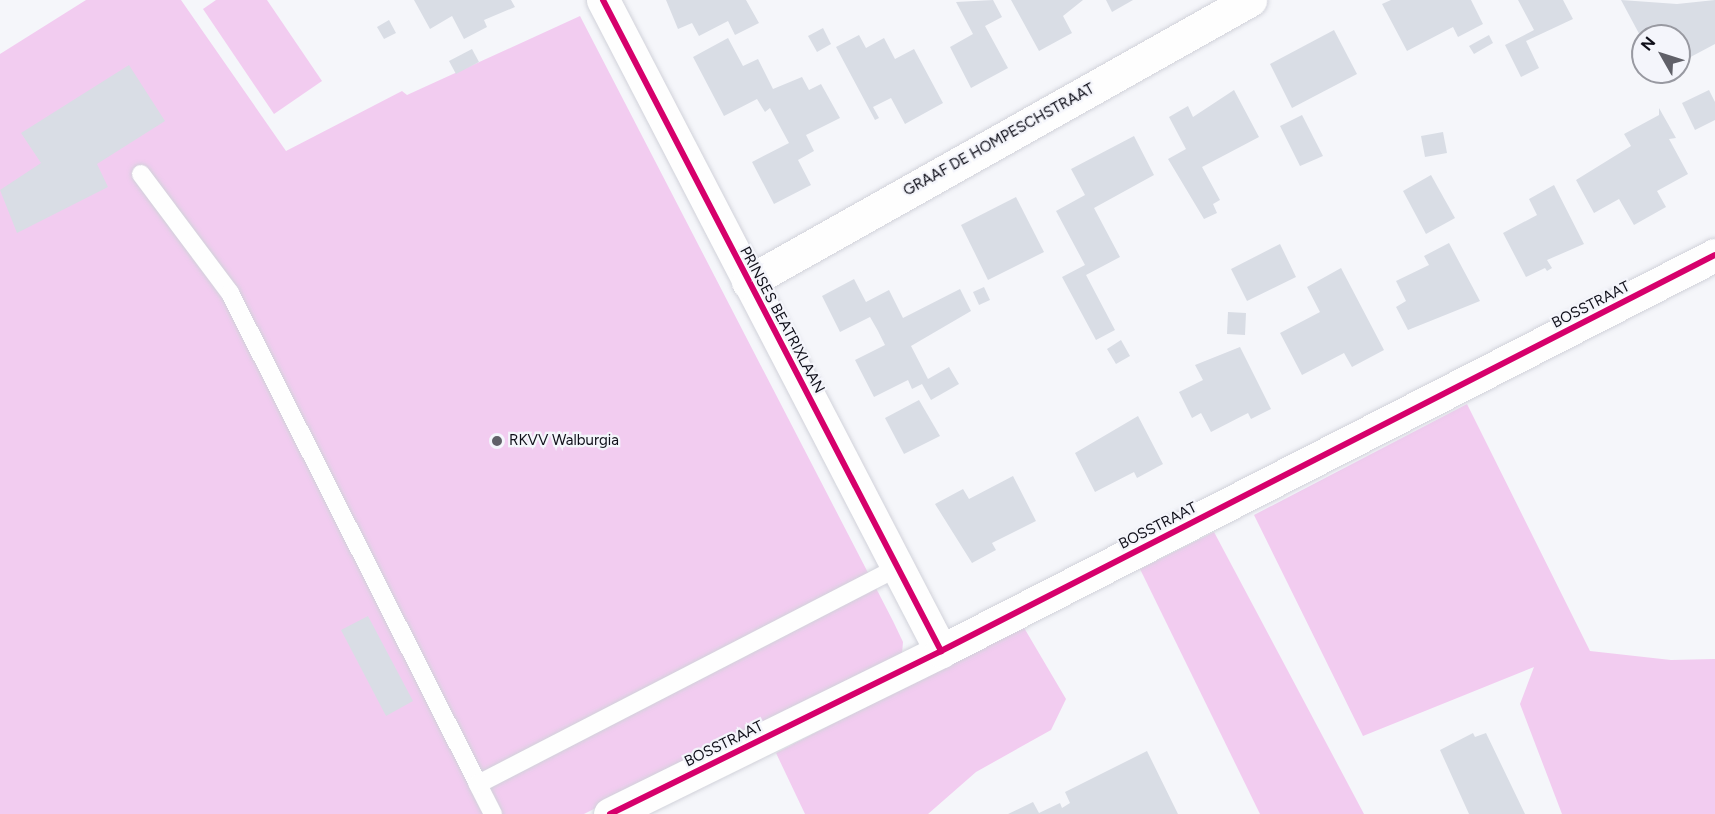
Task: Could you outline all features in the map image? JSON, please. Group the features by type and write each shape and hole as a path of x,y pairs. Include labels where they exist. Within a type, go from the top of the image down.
{"street":[{"name":"PRINSES BEATRIXLAAN","path":"603,0 941,651"},
{"name":"GRAAF DE HOMPESCHSTRAAT","path":"748,282 1204,10 1250,0"},
{"name":"BOSSTRAAT","path":"610,814 941,651 1715,255"}],"lane":[{"path":"141,174 230,293 493,814"},
{"path":"478,784 898,567"}],"shaded area":[{"path":"86,0 181,0 286,151 402,91 407,95 580,16 893,621 903,642 902,654 584,814 0,814 0,54"},
{"path":"216,0 267,0 322,81 274,114 203,9"},
{"path":"1467,404 1590,651 1671,660 1715,659 1715,814 1562,814 1520,704 1534,667 1363,736 1254,515"},
{"path":"1214,532 1364,814 1260,814 1140,569"},
{"path":"1023,626 1066,699 1051,730 976,772 928,814 805,814 776,753"}],"building":[{"path":"414,0 511,0 515,7 484,20 487,27 464,39 452,16 430,29"},
{"path":"666,0 746,0 759,23 735,35 728,21 699,36 692,23 678,29"},
{"path":"993,0 1002,17 985,26 1008,68 971,88 950,47 973,34 956,2"},
{"path":"1011,0 1083,0 1063,16 1072,33 1039,51"},
{"path":"1106,0 1133,0 1112,12"},
{"path":"1391,0 1471,0 1483,24 1458,37 1453,27 1407,51 1382,4"},
{"path":"1518,0 1563,0 1573,19 1526,41 1539,68 1521,77 1505,45 1534,30"},
{"path":"1621,0 1677,4 1715,0 1715,44 1691,57 1691,24 1634,24"},
{"path":"389,20 396,33 384,39 377,27"},
{"path":"823,28 831,44 817,52 808,36"},
{"path":"1334,30 1357,74 1292,108 1270,64"},
{"path":"859,35 866,48 884,38 895,59 914,49 943,103 905,124 891,98 873,107 879,118 875,120 836,47"},
{"path":"1489,35 1493,43 1474,54 1469,46"},
{"path":"728,38 743,66 758,59 773,89 802,77 809,90 821,84 840,118 806,135 814,151 798,160 811,185 774,204 752,162 789,143 770,108 765,112 757,99 724,116 693,57"},
{"path":"472,49 479,62 456,74 449,61"},
{"path":"129,65 165,121 97,164 108,187 17,233 0,190 41,163 21,133"},
{"path":"1234,90 1259,137 1202,167 1220,200 1213,204 1217,213 1204,219 1168,159 1186,149 1169,117 1188,106 1193,117"},
{"path":"1709,90 1715,102 1715,120 1695,130 1682,103"},
{"path":"1659,108 1676,138 1669,139 1688,174 1657,191 1666,207 1634,225 1619,199 1594,213 1576,180 1631,146 1624,134 1659,115"},
{"path":"1302,115 1323,156 1300,166 1280,126"},
{"path":"1443,132 1447,153 1425,157 1421,136"},
{"path":"1134,136 1154,175 1094,208 1120,257 1086,275 1115,330 1096,340 1062,277 1085,265 1056,211 1085,195 1071,169"},
{"path":"1431,175 1455,218 1426,234 1403,191"},
{"path":"1554,185 1584,244 1547,260 1552,268 1547,271 1545,268 1526,277 1503,233 1537,215 1529,199"},
{"path":"1016,197 1044,252 988,280 961,225"},
{"path":"1449,243 1480,301 1408,330 1396,307 1406,301 1396,281 1429,265 1424,256"},
{"path":"1280,244 1296,277 1247,301 1231,269"},
{"path":"1341,268 1384,350 1352,367 1344,353 1302,375 1280,333 1320,312 1307,287"},
{"path":"854,279 866,302 889,290 903,318 960,289 971,311 911,346 928,379 949,367 959,384 931,400 922,384 912,389 908,380 874,397 855,360 885,345 878,331 870,317 840,332 822,296"},
{"path":"984,287 990,300 979,305 973,292"},
{"path":"1228,312 1246,313 1245,335 1227,334"},
{"path":"1121,340 1130,356 1116,364 1107,349"},
{"path":"1240,347 1271,409 1251,419 1248,413 1211,432 1201,413 1192,418 1179,392 1203,380 1195,365"},
{"path":"919,400 940,436 904,454 885,418"},
{"path":"1138,416 1163,464 1137,478 1134,472 1095,492 1075,453"},
{"path":"1013,476 1036,521 992,543 996,550 972,563 935,504 963,489 969,499"},
{"path":"368,616 413,701 386,716 341,630"},
{"path":"1473,733 1475,737 1486,733 1525,814 1469,814 1440,750"},
{"path":"1147,751 1178,814 1008,814 1033,802 1039,813 1060,803 1062,808 1070,803 1065,792"}],"cycle path":[{"path":"603,0 941,651"},
{"path":"610,814 941,651 1715,255"}],"place":[{"name":"RKVV Walburgia","path":"497,441"}]}
